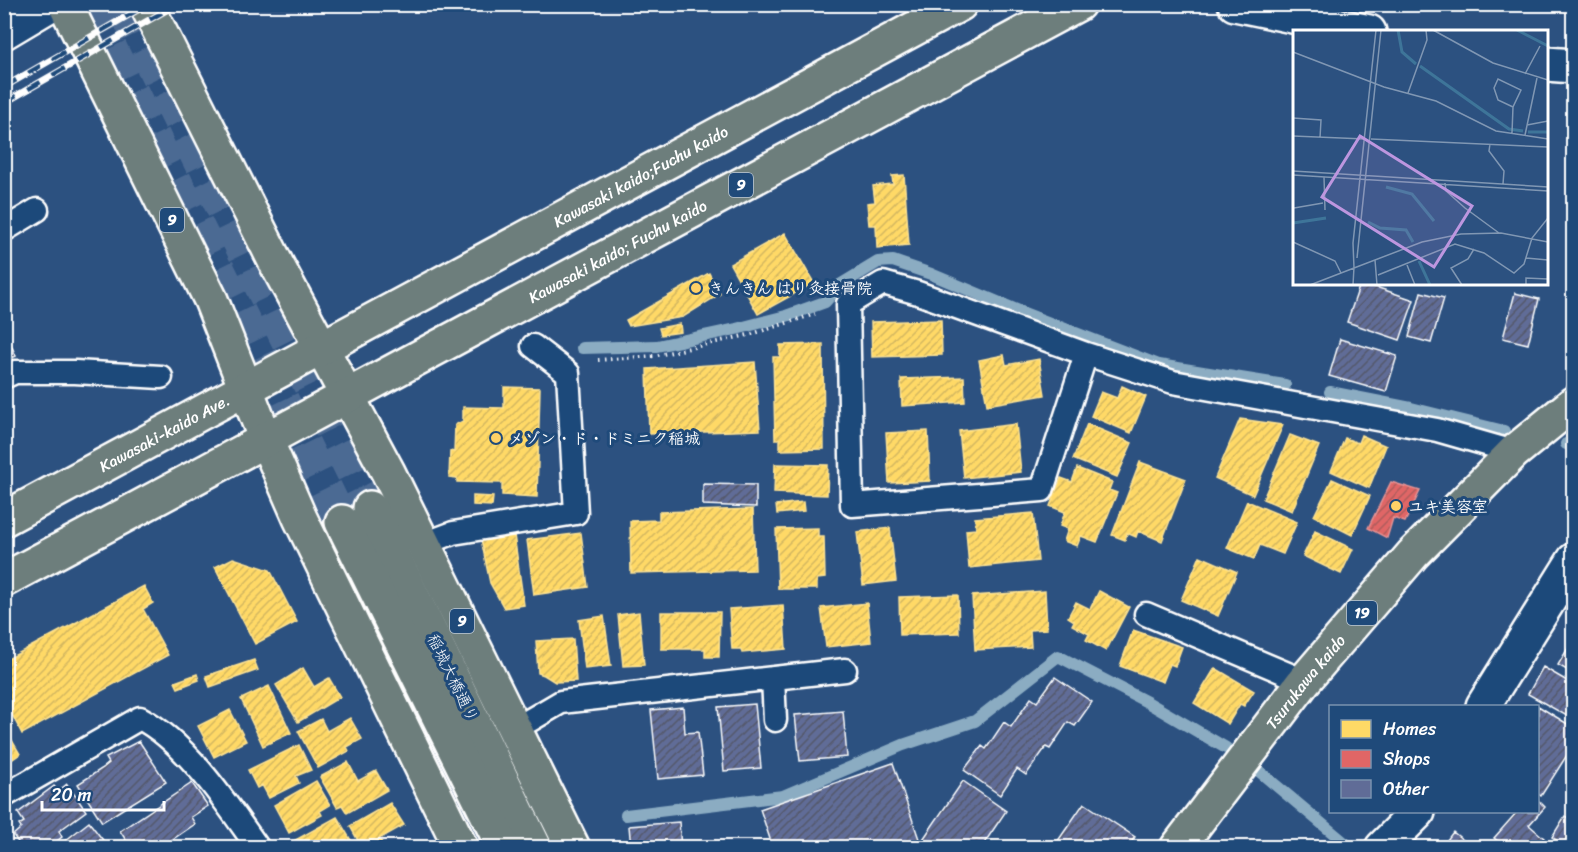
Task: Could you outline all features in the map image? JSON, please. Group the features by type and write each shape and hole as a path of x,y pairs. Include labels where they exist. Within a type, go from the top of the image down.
{"main road":[{"name":"9","path":"65,4 211,300 266,440 300,518 461,848"},
{"name":"9","path":"146,4 277,265 424,544 573,848"},
{"name":"Kawasaki kaido;Fuchu kaido","path":"322,347 960,4"},
{"name":"Kawasaki kaido; Fuchu kaido","path":"348,396 1078,4"},
{"name":"Kawasaki-kaido Ave.","path":"4,519 322,347"},
{"name":"9","path":"4,580 348,396"},
{"name":"Tsurukawa kaido","path":"1177,848 1304,681 1413,554 1514,452 1574,403"},
{"name":"稲城大橋通り","path":"504,848 356,515 535,848"}],"street":[{"path":"4,32 51,4"},
{"path":"1235,4 1359,30"},
{"path":"1548,64 1574,66"},
{"path":"1484,705 1574,560"},
{"path":"1382,848 1417,813"}],"lane":[{"path":"4,230 37,210"},
{"path":"1086,354 1042,490 852,505 848,304 883,283 918,293 1086,354 1173,382 1437,430 1514,452"},
{"path":"424,544 453,533 576,513 568,374 533,346"},
{"path":"4,377 15,372 75,372 160,377"},
{"path":"1146,614 1304,681"},
{"path":"514,729 561,702 845,670"},
{"path":"773,678 775,720"},
{"path":"4,796 140,718 159,728 194,765 227,804 258,848"}],"path":[{"path":"568,374 599,360 654,356 752,334 848,304"}],"building: Homes":[{"path":"904,175 909,245 877,248 876,225 869,225 867,203 875,202 873,186 893,184 892,176"},
{"path":"785,233 814,283 758,314 730,264"},
{"path":"709,273 720,294 683,317 629,326 626,320"},
{"path":"941,320 942,355 872,357 871,322"},
{"path":"680,324 681,332 661,335 659,328"},
{"path":"823,344 824,449 780,450 780,439 775,439 773,357 780,357 780,345"},
{"path":"1004,355 1006,365 1039,359 1045,395 987,405 979,360"},
{"path":"755,362 760,430 649,434 647,369"},
{"path":"964,377 965,402 902,406 901,379"},
{"path":"1122,386 1146,397 1131,433 1091,416 1101,392 1117,398"},
{"name":"メゾン・ド・ドミニク稲城","path":"504,387 540,388 537,497 502,495 502,483 457,482 457,478 449,477 450,451 454,452 455,425 463,421 463,407 504,408"},
{"path":"1240,419 1283,425 1253,495 1215,478"},
{"path":"1016,424 1021,472 964,478 959,431"},
{"path":"1087,424 1132,443 1117,477 1073,459"},
{"path":"928,431 930,481 889,483 886,433"},
{"path":"1290,435 1319,446 1292,511 1263,499"},
{"path":"1361,435 1386,446 1369,488 1331,471 1345,438 1358,443"},
{"path":"1140,462 1186,479 1162,541 1138,531 1136,537 1127,533 1125,540 1112,535"},
{"path":"775,464 828,465 827,495 774,493"},
{"path":"1077,468 1112,482 1109,490 1117,493 1097,542 1081,536 1077,546 1064,541 1068,529 1060,526 1065,512 1050,506 1061,478 1072,482"},
{"path":"1332,479 1370,496 1352,535 1314,516"},
{"path":"473,496 493,497 492,506 473,505"},
{"path":"1247,501 1297,522 1283,554 1260,545 1254,559 1227,548"},
{"path":"803,502 804,511 777,514 776,505"},
{"path":"753,509 755,570 631,573 630,521 659,520 659,512"},
{"path":"1033,513 1038,561 969,568 966,530 976,529 975,518"},
{"path":"818,528 818,537 824,537 825,578 817,579 817,589 778,589 776,529"},
{"path":"890,528 896,581 863,585 857,532"},
{"path":"1315,531 1353,549 1341,574 1303,556"},
{"path":"581,533 588,587 534,595 527,540"},
{"path":"514,535 524,605 504,608 490,583 481,539"},
{"path":"1200,556 1237,572 1218,616 1181,600"},
{"path":"233,558 270,570 297,622 255,644 215,567"},
{"path":"144,586 153,603 143,609 168,655 22,734 7,705 4,707 4,661"},
{"path":"1045,591 1047,629 1030,630 1031,647 975,650 972,596"},
{"path":"1099,591 1129,607 1106,651 1086,640 1089,634 1072,625 1074,621 1068,617 1076,602 1090,609"},
{"path":"958,595 959,633 900,635 899,597"},
{"path":"867,603 871,642 826,647 821,608"},
{"path":"783,605 786,649 742,653 741,649 732,649 729,609"},
{"path":"639,612 644,665 623,666 618,615"},
{"path":"661,612 720,612 719,657 705,657 705,649 661,649"},
{"path":"604,616 611,666 585,669 579,620"},
{"path":"1133,630 1182,647 1175,666 1170,664 1163,682 1120,666"},
{"path":"573,639 576,681 555,682 538,673 536,641"},
{"path":"254,660 258,670 210,687 206,676"},
{"path":"303,668 314,687 329,678 340,697 298,722 276,685"},
{"path":"1215,668 1254,691 1244,706 1240,704 1228,724 1194,703"},
{"path":"197,674 199,680 178,688 175,682"},
{"path":"269,686 291,733 263,746 241,699"},
{"path":"230,710 246,741 214,757 198,726"},
{"path":"350,718 362,739 347,747 349,751 318,768 298,731 321,719 327,731"},
{"path":"10,737 20,754 10,761 4,752 4,741"},
{"path":"299,745 311,770 296,776 299,783 269,798 262,785 257,788 248,770"},
{"path":"348,762 358,781 376,771 387,790 347,813 342,805 337,807 320,777"},
{"path":"316,781 330,805 320,811 322,815 289,833 274,805"},
{"path":"390,803 404,825 379,839 383,844 377,848 362,848 350,826"},
{"path":"337,817 355,847 292,848 290,843"}],"building: Shops":[{"path":"1391,482 1420,491 1405,522 1393,518 1387,538 1368,528"}],"building: Other":[{"path":"1360,285 1370,285 1414,300 1400,340 1347,322"},
{"path":"1421,292 1444,298 1431,343 1409,337"},
{"path":"1515,293 1539,299 1528,344 1503,338"},
{"path":"4,329 16,356 4,361"},
{"path":"1340,339 1397,356 1386,392 1329,376"},
{"path":"703,484 756,485 756,507 703,505"},
{"path":"1574,638 1574,674 1558,665"},
{"path":"1543,667 1574,685 1574,720 1528,694"},
{"path":"1055,677 1092,702 1075,726 1068,722 1050,749 1046,747 1026,775 1017,769 1000,795 964,770 982,746 986,749 1004,722 1011,727 1031,698 1037,702"},
{"path":"755,704 761,768 724,771 718,707"},
{"path":"1539,706 1574,728 1574,744 1541,796 1539,795"},
{"path":"683,707 685,733 698,732 703,775 658,779 651,710"},
{"path":"843,711 847,757 800,761 795,715"},
{"path":"139,741 166,782 102,822 78,784 109,763 106,758"},
{"path":"893,763 919,839 893,848 773,848 760,809"},
{"path":"963,781 1006,811 981,848 917,848"},
{"path":"192,783 208,806 191,817 195,824 160,848 131,848 120,831"},
{"path":"67,784 86,811 59,831 62,837 48,848 22,848 13,835 21,828 19,825 24,822 18,813 54,786 58,791"},
{"path":"1539,801 1545,807 1529,825 1544,838 1536,848 1505,848 1494,838 1516,813 1539,813"},
{"path":"1084,803 1135,837 1127,848 1053,848"},
{"path":"1565,816 1574,822 1574,848 1568,848 1552,837"},
{"path":"89,822 109,848 56,848"},
{"path":"679,822 681,848 631,848 629,826"},
{"path":"1453,832 1473,848 1441,848"}],"waterway":[{"path":"582,348 657,346 786,316 825,302 840,285 878,262 893,261 1159,365 1285,385"},
{"path":"1330,392 1411,408 1504,431"},
{"path":"1566,444 1574,446"},
{"path":"626,815 783,796 903,745 975,721 1058,656 1147,702 1226,748"},
{"path":"1260,772 1351,848"}],"tunnel":[{"path":"89,4 342,522"},
{"path":"122,4 370,508"}],"railway":[{"path":"4,87 148,4"},
{"path":"4,103 177,4"}],"place":[{"name":"きんきん はり灸接骨院","path":"696,288"},
{"name":"メゾン・ド・ドミニク稲城","path":"496,438"},
{"name":"ユキ美容室","path":"1396,506"}]}
